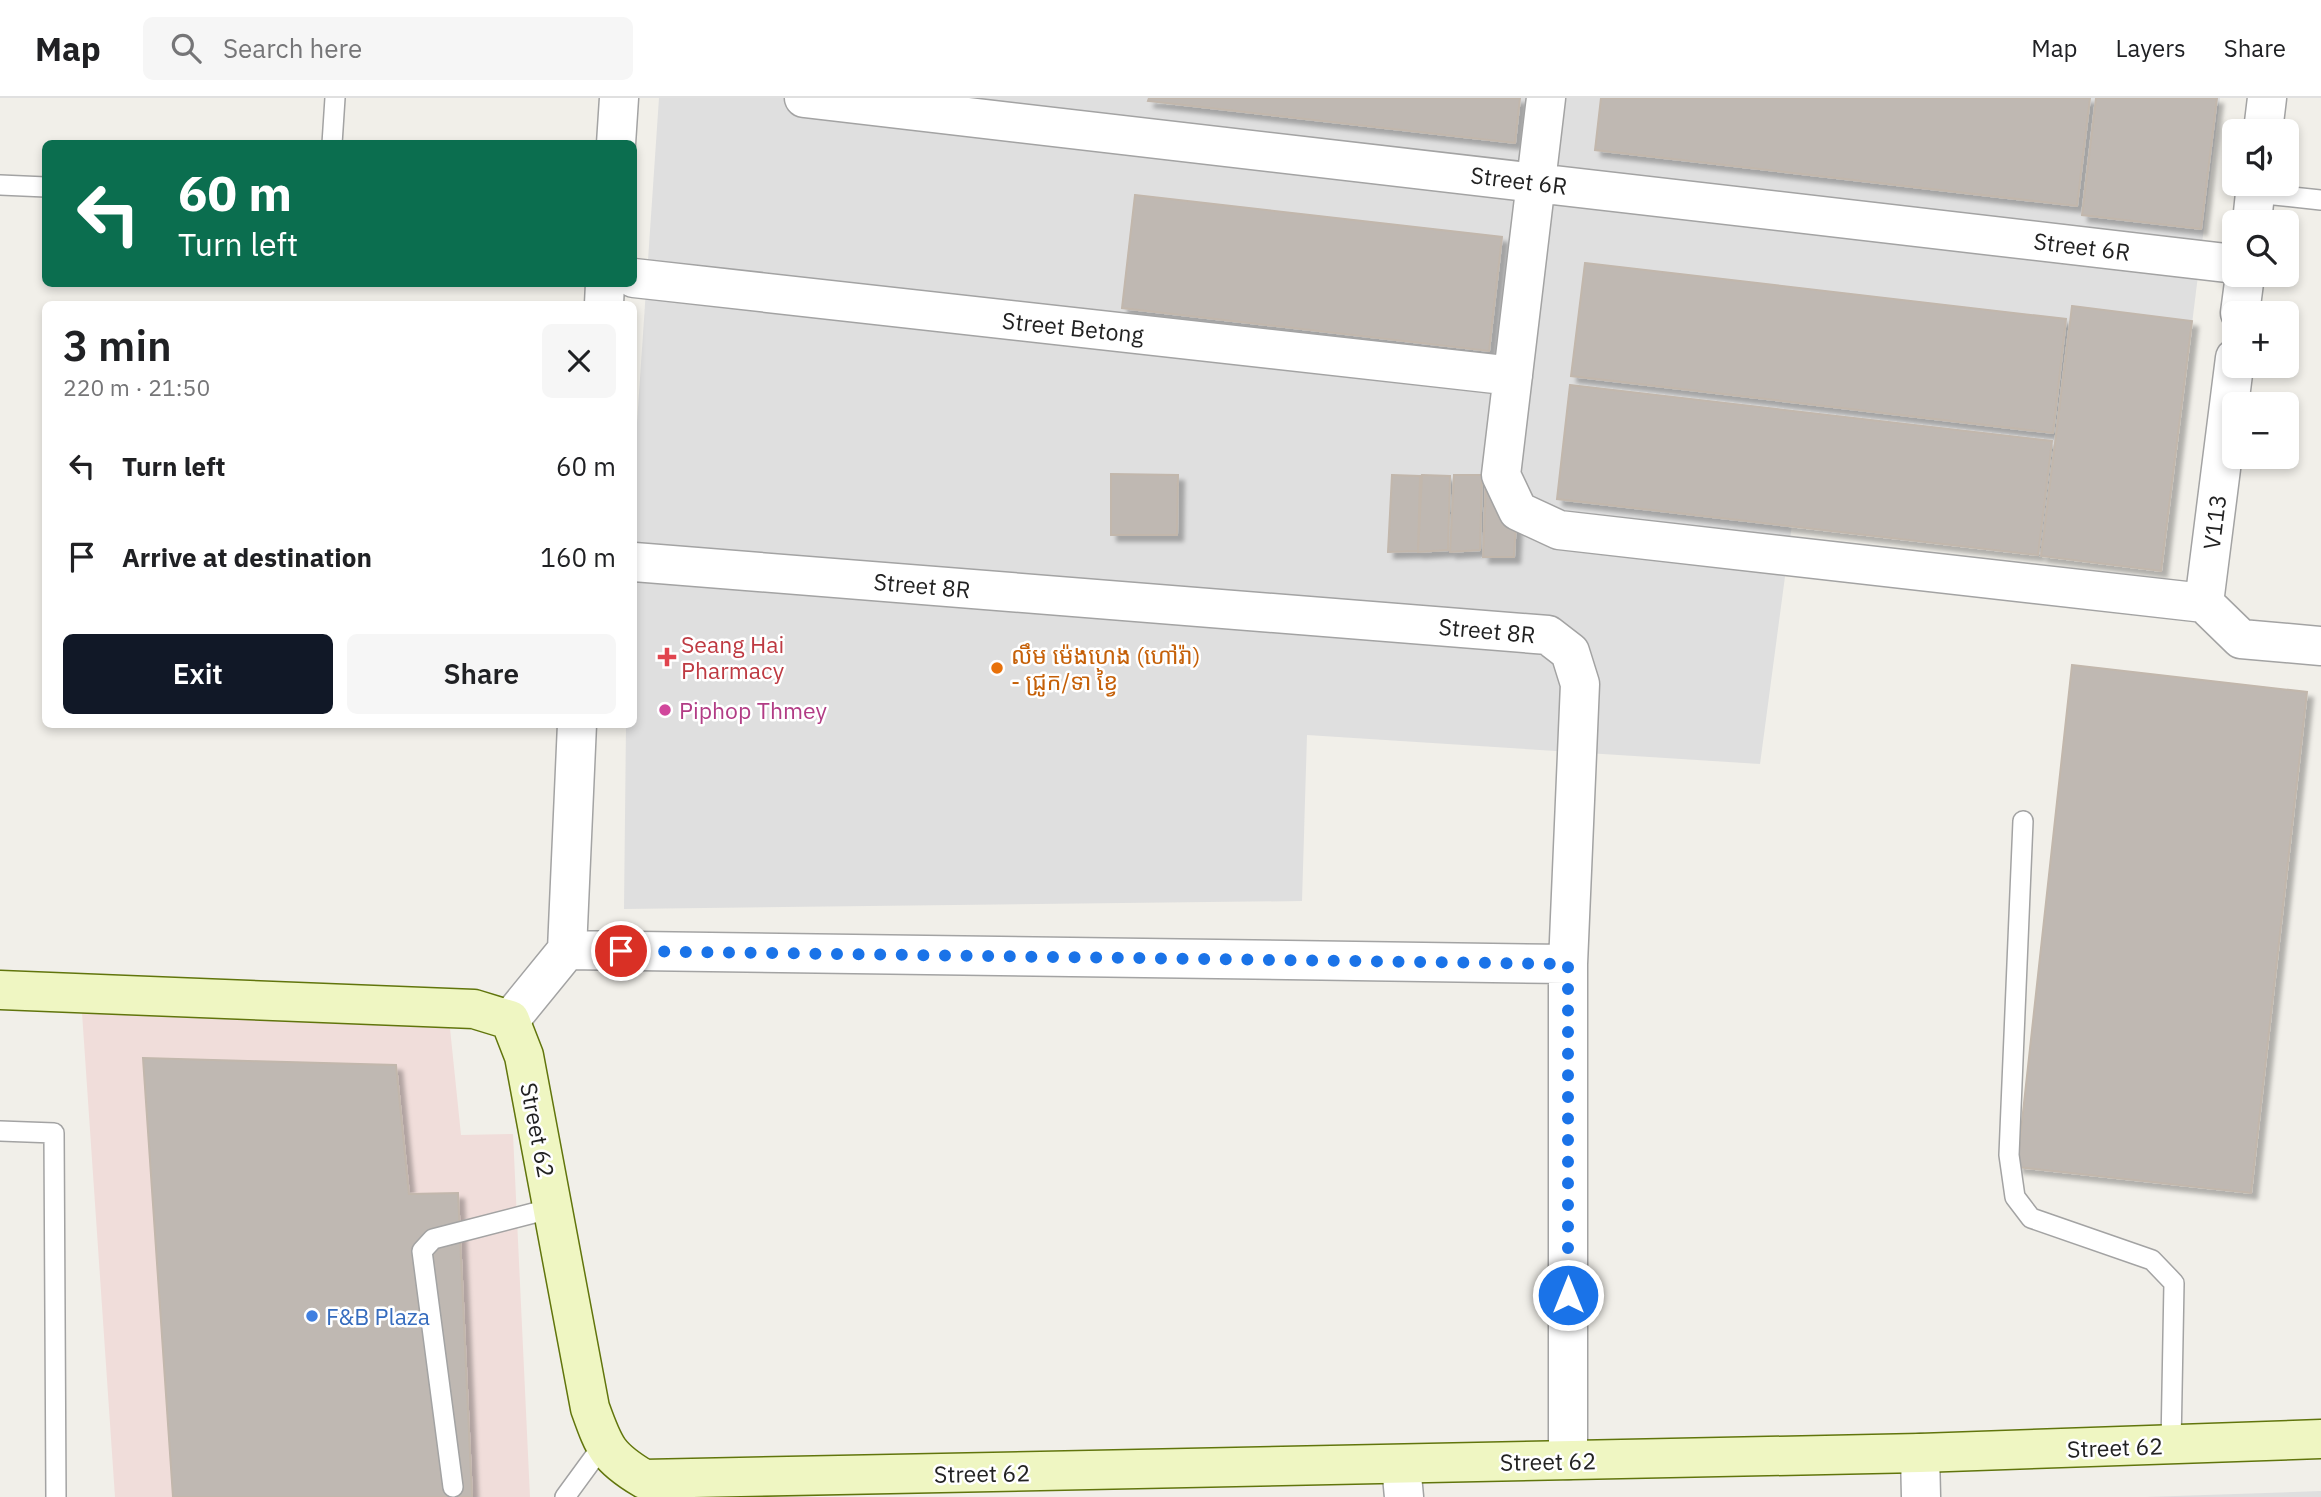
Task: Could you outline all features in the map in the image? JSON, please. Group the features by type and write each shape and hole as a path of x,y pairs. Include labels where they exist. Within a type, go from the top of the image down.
{"street":[{"path":"616,140 620,98"},
{"name":"Street 6R","path":"804,98 2222,262"},
{"path":"1546,98 1501,475 1518,511 1559,530 2204,603 2241,639 2321,646"},
{"path":"2264,119 2267,98"},
{"name":"Street Betong","path":"637,278 1513,376"},
{"name":"V113","path":"2204,603 2232,378"},
{"name":"Street 8R","path":"637,562 1548,635 1570,652 1580,684 1568,964 1568,1460"},
{"path":"0,990 474,1009 510,1020 567,950 577,728"},
{"path":"567,950 1568,964"},
{"name":"Street 62","path":"510,1020 524,1056 590,1408 603,1445 620,1465 644,1479 700,1488 1402,1481 1568,1460 1920,1453 2321,1439"},
{"path":"1920,1453 1921,1497"}],"lane":[{"path":"332,140 335,98"},
{"path":"0,185 42,187"},
{"path":"2254,200 2321,201"},
{"path":"2023,821 2009,1155 2015,1197 2031,1218 2152,1260 2174,1283 2171,1445"},
{"path":"0,1131 54,1133 56,1497"},
{"path":"453,1487 422,1251 433,1239 553,1209"},
{"path":"565,1497 603,1445"}],"shaded area":[{"path":"659,98 2220,98 2162,566 1792,524 1760,764 1307,735 1302,901 624,909 626,728 637,728 637,423"},
{"name":"F&B Plaza","path":"81,998 448,1009 461,1135 513,1134 530,1497 115,1497"},
{"path":"2321,1491 2321,1497 2145,1497"}],"building":[{"path":"1149,98 1520,98 1515,143 1148,101"},
{"path":"1601,98 2090,98 2077,206 1595,150"},
{"path":"2096,98 2217,98 2201,229 2082,215"},
{"path":"1135,195 1502,237 1489,351 1122,308"},
{"path":"1585,263 2066,319 2053,433 1571,376"},
{"path":"2072,306 2192,321 2161,571 2041,556"},
{"path":"1570,385 2052,441 2038,555 1557,499"},
{"path":"1111,474 1178,475 1177,535 1111,535"},
{"path":"1392,475 1420,476 1418,551 1388,552"},
{"path":"1422,475 1450,476 1448,550 1418,552"},
{"path":"1454,475 1482,475 1480,550 1450,552"},
{"path":"1486,482 1516,522 1514,557 1483,557"},
{"path":"2072,665 2307,692 2251,1193 2017,1167"},
{"name":"F&B Plaza","path":"143,1058 396,1065 409,1194 458,1193 472,1497 173,1497"}],"place":[{"name":"Seang Hai Pharmacy","path":"667,657"},
{"name":"លឹម ម៉េងហេង (ហៅរ៉ា) - ជ្រូក/ទា ខ្វៃ","path":"997,668"},
{"name":"Piphop Thmey","path":"665,710"},
{"name":"F&B Plaza","path":"312,1316"}],"route":[{"path":"621,951 1568,964 1568,1295"}]}
